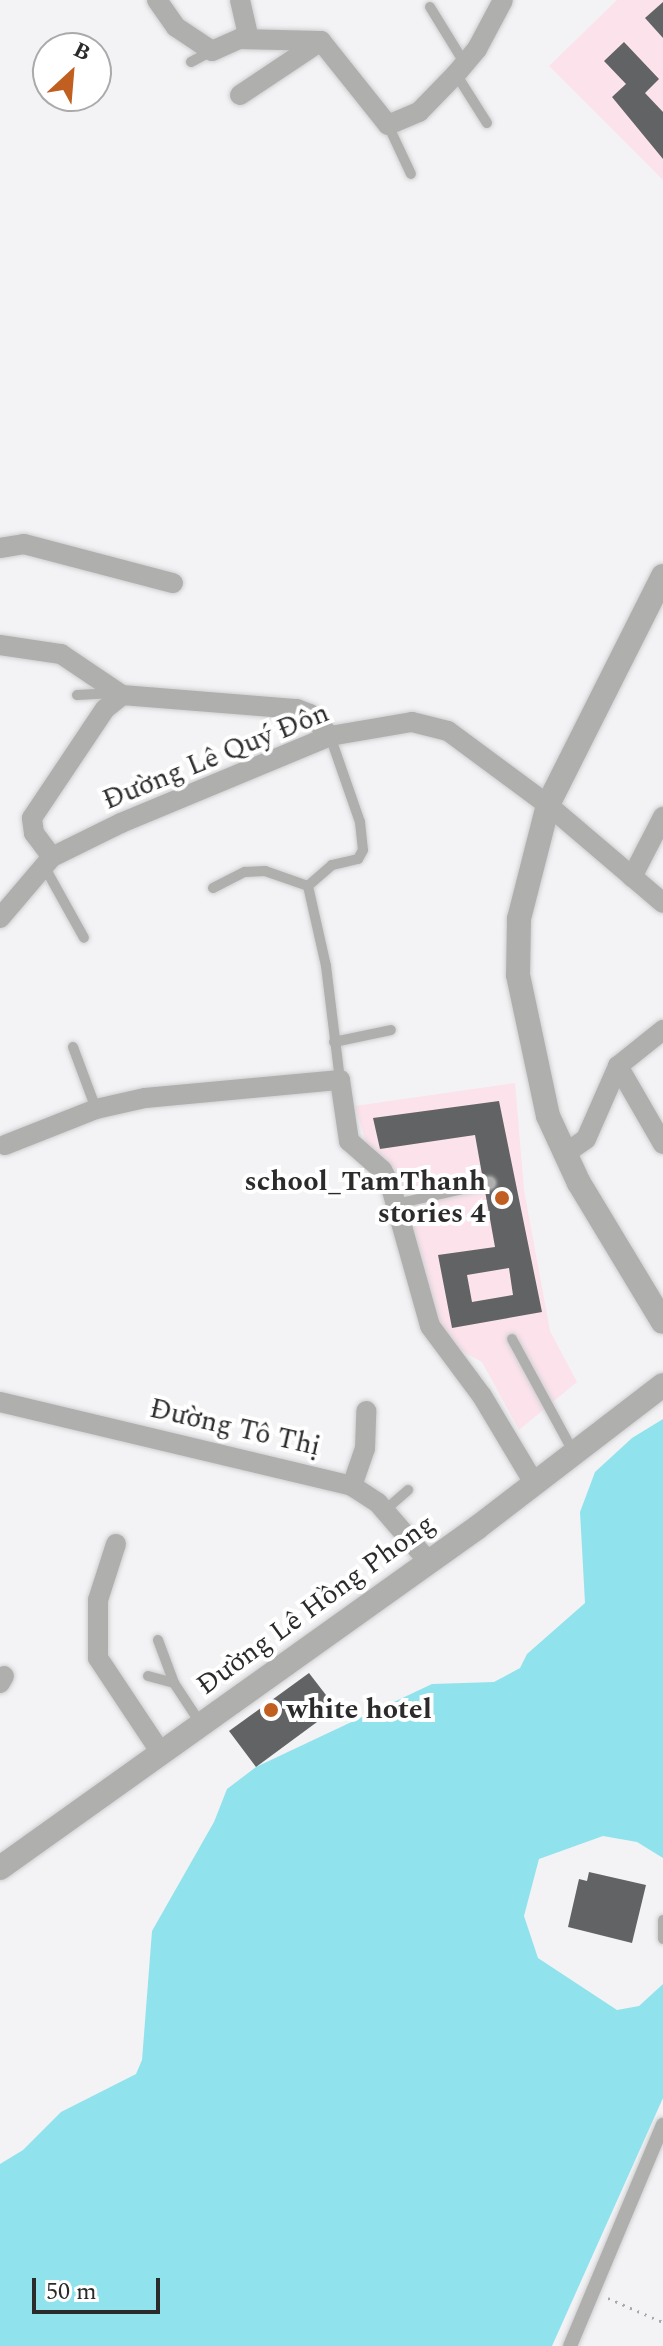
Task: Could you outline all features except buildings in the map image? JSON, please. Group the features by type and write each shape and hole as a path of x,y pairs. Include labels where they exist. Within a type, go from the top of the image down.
{"street":[{"path":"157,0 176,27 212,51 249,39 321,41 388,125 419,112 460,69 503,0"},
{"path":"240,0 249,39"},
{"path":"240,95 321,41"},
{"path":"0,548 24,544 173,583"},
{"path":"663,576 656,606 548,805 519,919 518,975 548,1116 663,1322"},
{"path":"0,645 61,654 119,694 279,704 310,714 330,736"},
{"path":"48,862 34,833 32,818 105,709 119,694"},
{"name":"Đường Lê Quý Đôn","path":"0,918 48,862 121,823 330,736 430,724 448,731 548,805 663,903"},
{"path":"632,877 663,817"},
{"path":"566,1153 586,1139 618,1066 663,1030"},
{"path":"618,1066 663,1144"},
{"path":"5,1145 96,1109 145,1098 340,1080 349,1141 382,1170 396,1204 430,1326 482,1396 534,1483"},
{"name":"Đường Lê Hồng Phong","path":"0,1868 428,1561 663,1385"},
{"name":"Đường Tô Thị","path":"0,1402 352,1486 384,1511 428,1561"},
{"path":"352,1486 365,1449 366,1411"},
{"path":"116,1544 98,1600 98,1658 161,1753"},
{"path":"570,2346 663,2125"}],"lane":[{"path":"430,7 487,123"},
{"path":"191,62 212,51"},
{"path":"388,125 411,174"},
{"path":"77,695 119,694"},
{"path":"308,886 332,865 358,859 363,850 360,822 330,736"},
{"path":"48,862 84,938"},
{"path":"213,888 245,872 265,871 308,886"},
{"path":"308,886 326,966 340,1080"},
{"path":"334,1042 391,1030"},
{"path":"73,1047 96,1109"},
{"path":"396,1204 490,1183"},
{"path":"512,1339 574,1453"},
{"path":"384,1511 408,1490"},
{"path":"158,1640 174,1683 201,1724"},
{"path":"148,1676 174,1683"},
{"path":"663,1920 663,1939"}],"path":[{"path":"593,2292 663,2322"}],"shaded area":[{"path":"617,0 663,0 663,180 549,66"},
{"path":"515,1083 524,1190 550,1331 577,1382 519,1430 482,1362 456,1348 440,1332 391,1164 367,1146 355,1106"}],"water":[{"path":"663,1419 663,1858 637,1842 603,1836 539,1859 524,1916 538,1958 617,2010 639,2006 663,1984 663,2098 552,2346 0,2346 0,2164 23,2150 61,2112 136,2074 142,2060 152,1931 214,1822 227,1789 256,1767 432,1684 494,1682 520,1668 527,1654 585,1603 580,1512 595,1472 632,1438"}],"place":[{"name":"school_TamThanh stories 4","path":"502,1198"},
{"name":"white hotel","path":"271,1710"}]}
